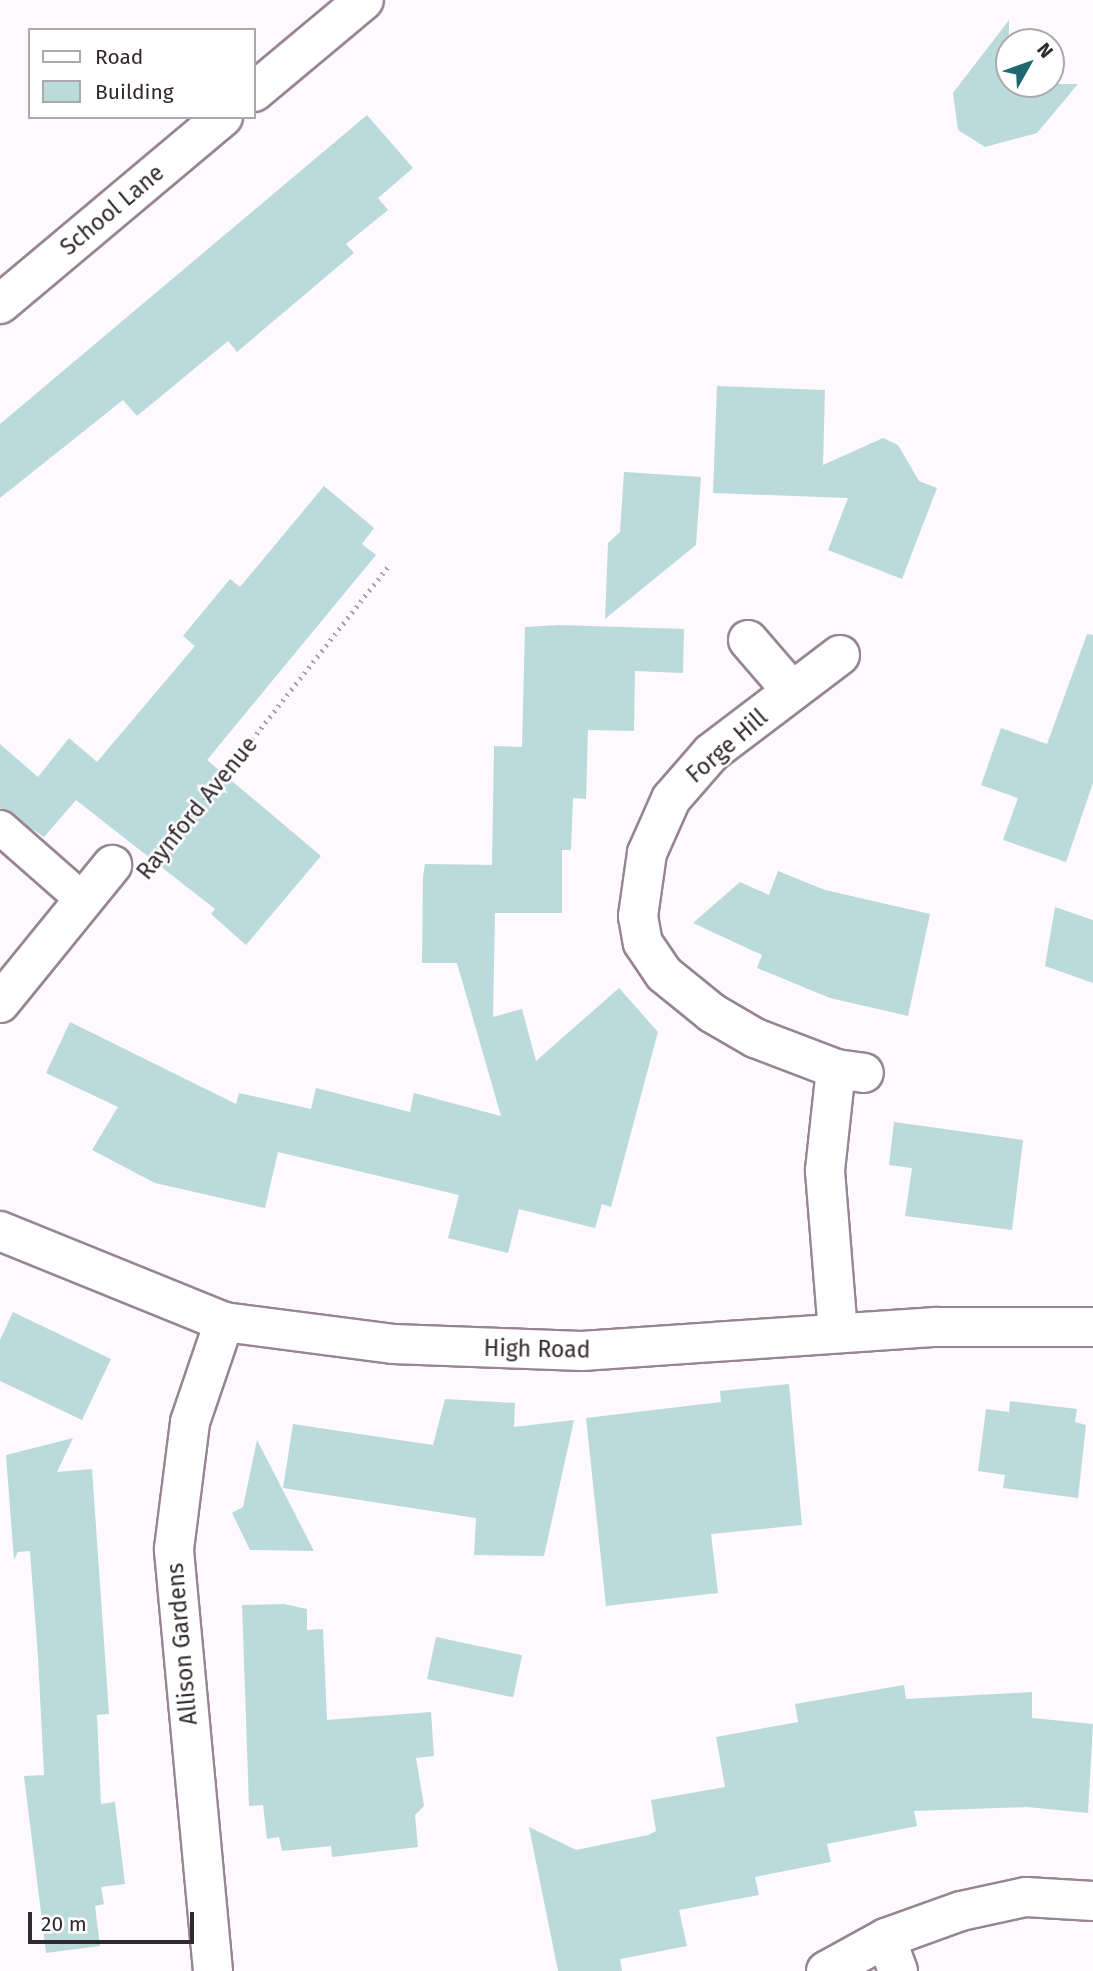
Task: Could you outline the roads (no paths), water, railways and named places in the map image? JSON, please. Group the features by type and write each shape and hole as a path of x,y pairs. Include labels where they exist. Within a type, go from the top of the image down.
{"street":[{"path":"256,90 364,0"},
{"name":"School Lane","path":"0,304 221,119"},
{"path":"748,640 792,691"},
{"name":"Forge Hill","path":"838,1332 825,1171 850,1071 755,1038 685,992 643,943 638,916 647,853 671,799 711,753 840,655"},
{"name":"Raynford Avenue","path":"0,1003 112,865"},
{"name":"High Road","path":"0,1231 224,1322 393,1344 555,1350 838,1332 1093,1327"},
{"name":"Allison Gardens","path":"213,1971 174,1549 190,1422 224,1322"},
{"path":"826,1971 892,1954 1026,1897 1093,1901"}],"lane":[{"path":"0,827 83,900"}]}
